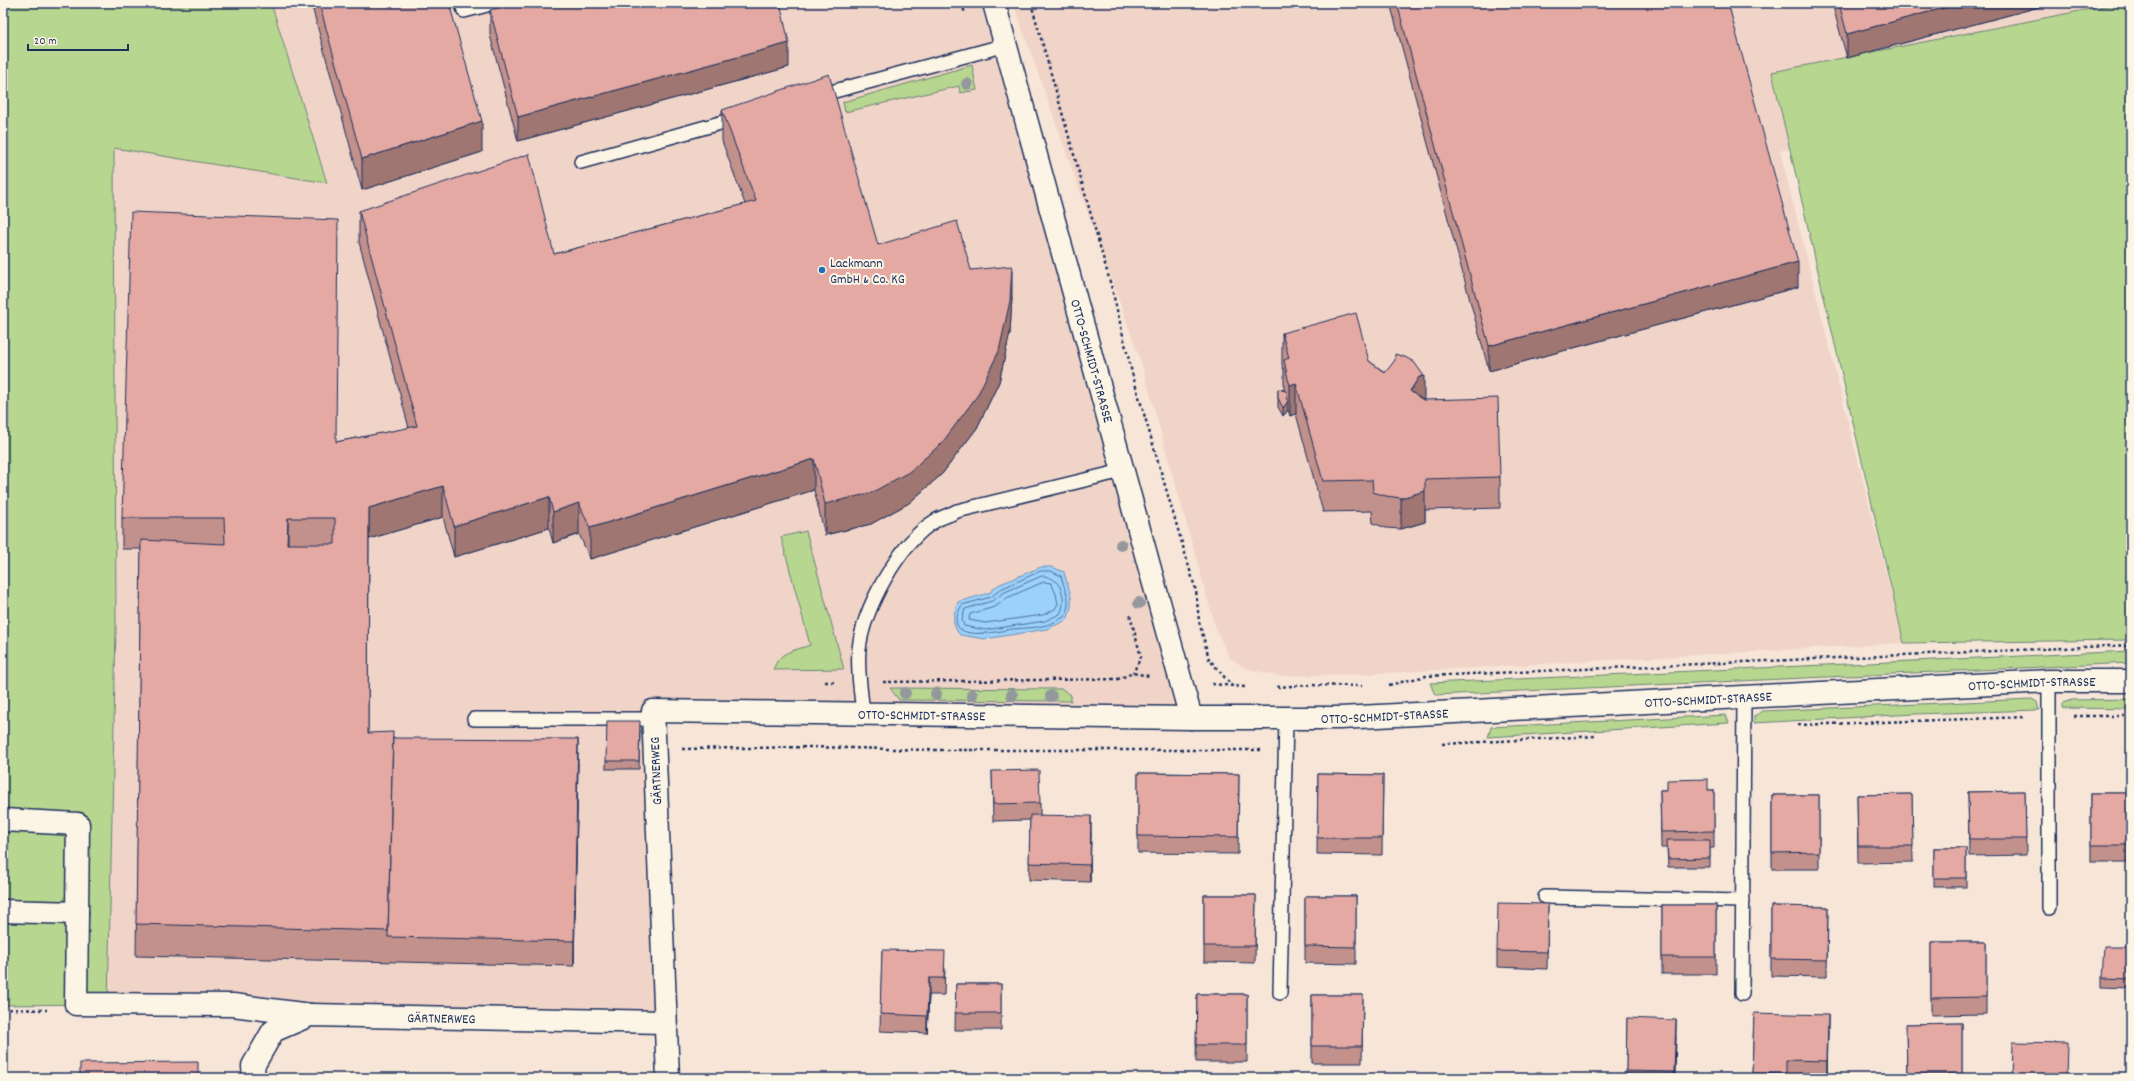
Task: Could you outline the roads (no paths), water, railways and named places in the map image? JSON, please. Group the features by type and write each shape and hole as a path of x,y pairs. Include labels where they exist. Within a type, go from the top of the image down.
{"street":[{"name":"OTTO-SCHMIDT-STRASSE","path":"994,3 1190,718"},
{"name":"OTTO-SCHMIDT-STRASSE","path":"653,715 863,714 1190,718 1405,716 2049,681 2131,682"},
{"name":"GÄRTNERWEG","path":"653,715 664,1022 668,1078"},
{"path":"3,820 78,824 76,1004 234,1005 310,1015"},
{"path":"3,911 77,913"},
{"name":"GÄRTNERWEG","path":"254,1078 253,1066 273,1031 310,1015 664,1022"}],"lane":[{"path":"462,3 464,11 495,3"},
{"path":"802,100 1006,45"},
{"path":"581,162 748,115"},
{"path":"863,714 859,649 863,631 871,604 887,573 912,542 934,522 957,511 1122,471"},
{"path":"2049,681 2049,908"},
{"path":"1742,994 1744,697"},
{"path":"474,718 653,715"},
{"path":"1280,993 1286,718"},
{"path":"1545,897 1742,901"}],"water":[{"path":"1041,567 1052,567 1064,572 1071,596 1070,612 1067,620 1047,629 985,639 960,635 954,623 955,611 958,602 989,593 998,585"}],"place":[{"name":"Lackmann GmbH & Co. KG","path":"822,270"}]}
